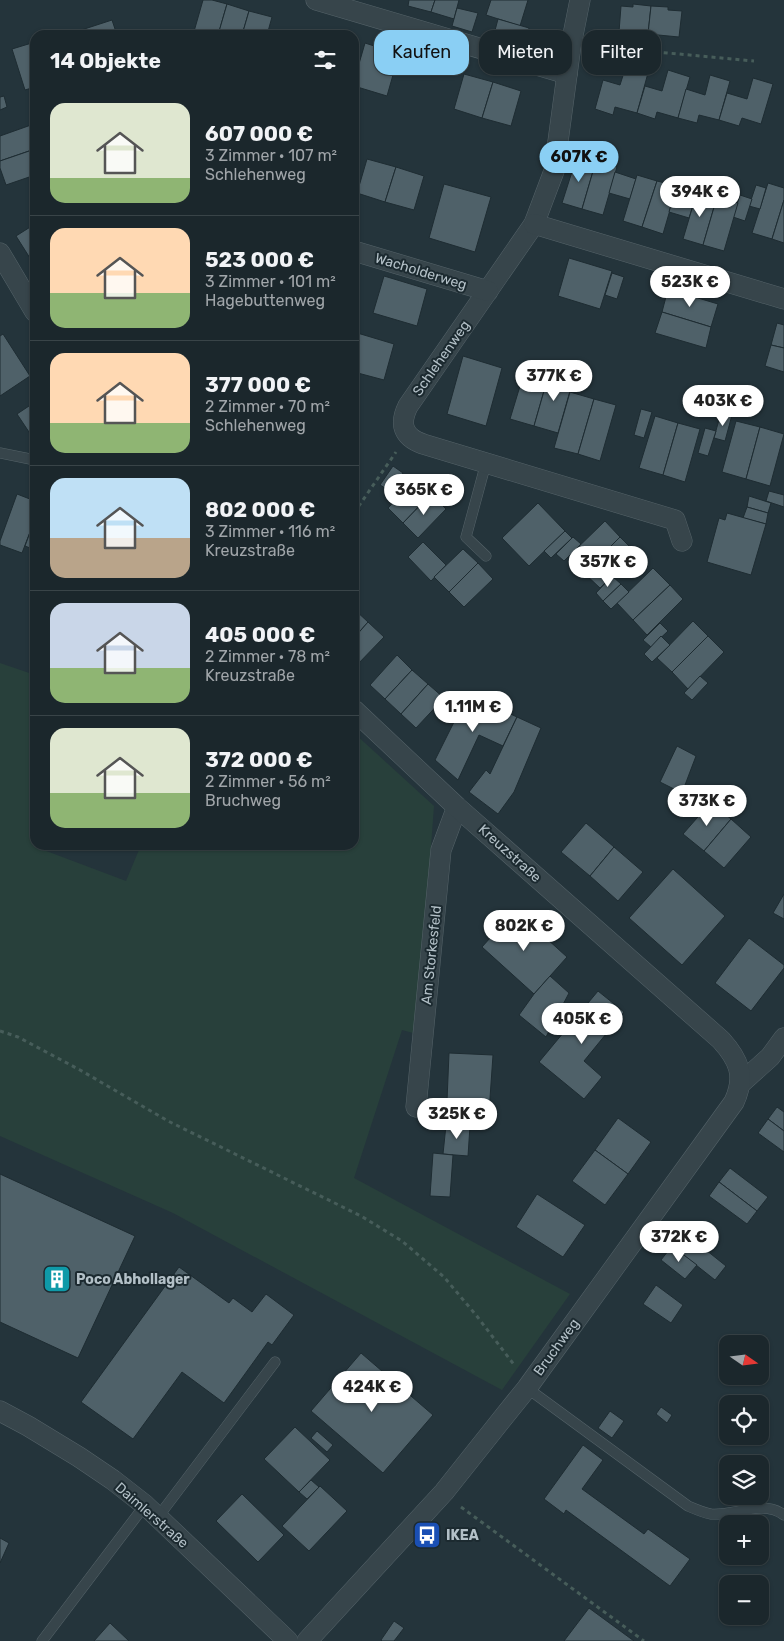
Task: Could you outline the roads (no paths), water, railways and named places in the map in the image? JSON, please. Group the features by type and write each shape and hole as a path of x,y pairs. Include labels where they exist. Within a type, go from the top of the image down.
{"street":[{"path":"316,0 479,48"},
{"name":"Schlehenweg","path":"572,44 580,0"},
{"name":"Schlehenweg","path":"486,463 414,441 403,427 403,415 534,224 554,171 567,75"},
{"path":"534,224 784,298"},
{"name":"Wacholderweg","path":"359,252 488,291"},
{"path":"0,253 30,304"},
{"path":"486,463 675,520 682,541"},
{"name":"Kreuzstraße","path":"359,715 457,807 721,1040 737,1061 740,1070 740,1084"},
{"name":"Am Storkesfeld","path":"416,1107 441,850 457,807"},
{"name":"Bruchweg","path":"307,1641 444,1492 527,1388 734,1102 740,1084 770,1057 784,1038"},
{"name":"Daimlerstraße","path":"0,1411 79,1457 113,1480 151,1511 288,1641"}],"lane":[{"path":"0,453 30,459"},
{"path":"486,463 466,537 486,556"},
{"path":"42,1641 275,1362"},
{"path":"527,1388 688,1506 710,1514 760,1508 776,1510 784,1515"}],"place":[{"name":"Poco Abhollager","path":"57,1279"},
{"name":"IKEA","path":"427,1535"}]}
